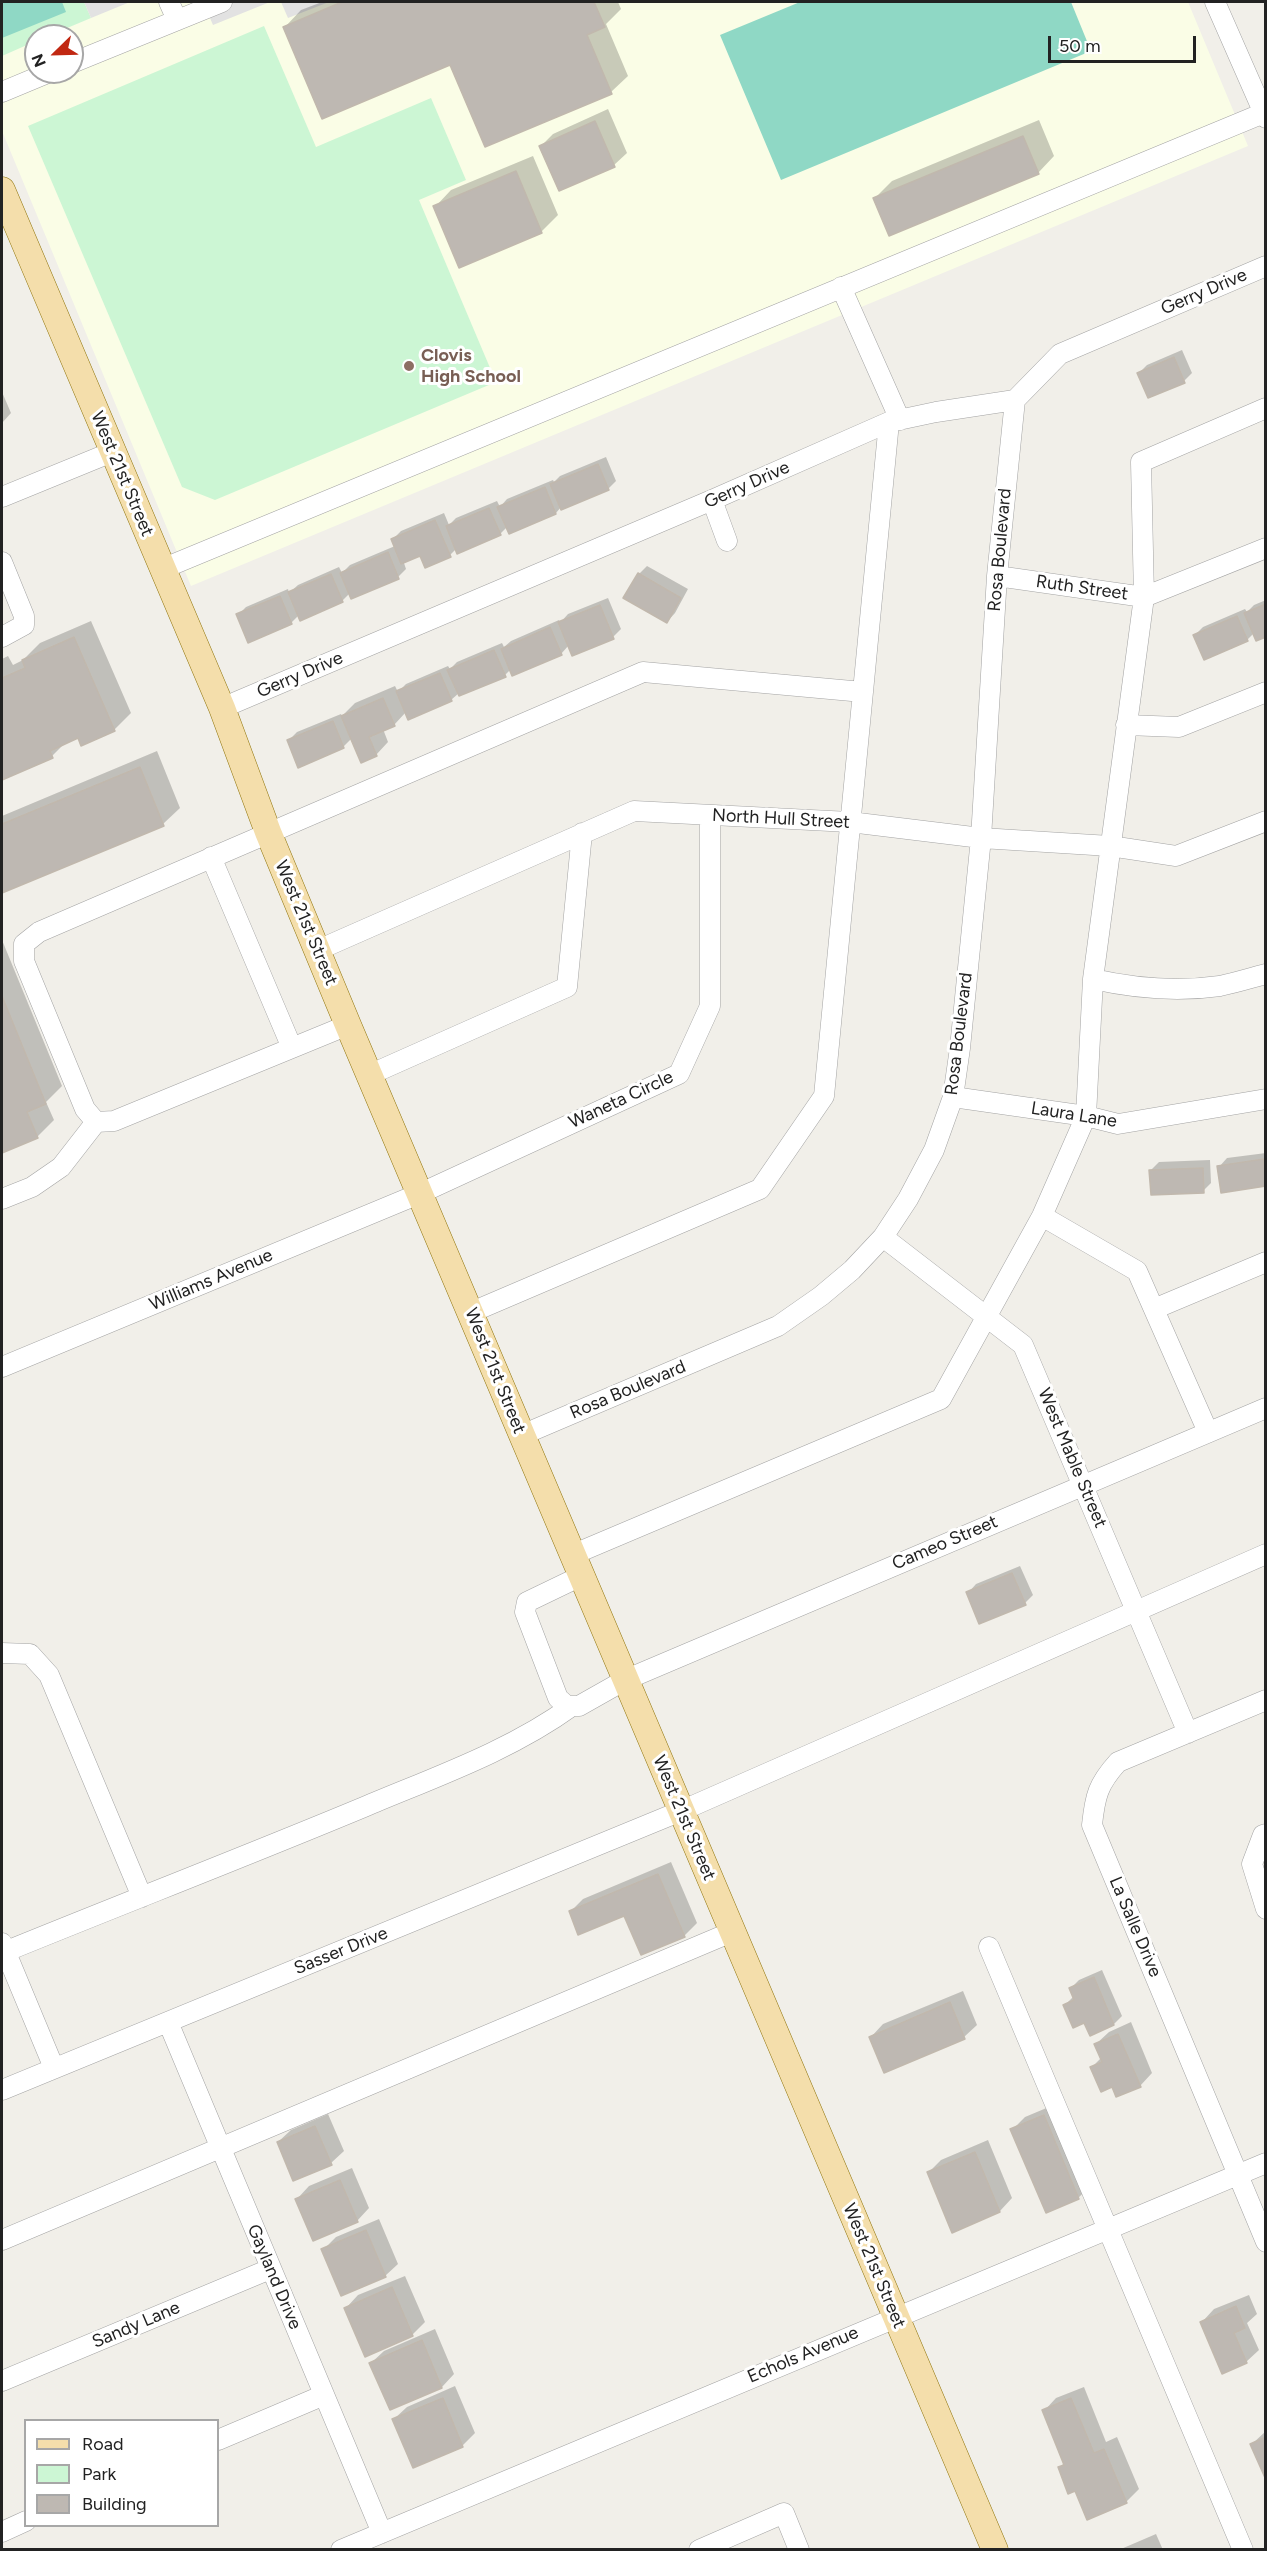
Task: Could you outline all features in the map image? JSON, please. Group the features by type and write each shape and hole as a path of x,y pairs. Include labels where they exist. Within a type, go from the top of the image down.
{"main road":[{"name":"West 21st Street","path":"2,190 222,708 268,832 369,1075 472,1312 625,1680 734,1931 995,2550"}],"street":[{"path":"169,2 177,20"},
{"path":"84,58 222,2"},
{"path":"162,569 1265,114 1215,2"},
{"path":"2,92 24,83"},
{"name":"Gerry Drive","path":"222,708 894,421 1015,400 1060,354 1266,266"},
{"path":"472,1312 760,1189 824,1096 863,692 894,421 841,287"},
{"name":"Rosa Boulevard","path":"522,1436 778,1326 821,1296 852,1270 883,1237 908,1199 934,1150 953,1097 981,838 996,576 1015,400"},
{"path":"572,1706 567,1706 558,1698 525,1612 528,1602 577,1565 941,1399 984,1316 1042,1216 1086,1116 1093,980 1144,597 1141,462 1266,408"},
{"path":"2,498 112,452"},
{"path":"712,500 727,541"},
{"name":"Ruth Street","path":"996,576 1144,597 1266,548"},
{"path":"2,562 24,616 24,625 2,637"},
{"path":"96,1122 85,1109 24,961 24,944 39,932 643,672 863,692"},
{"path":"1126,725 1179,727 1266,692"},
{"name":"North Hull Street","path":"318,950 634,811 850,822 981,838 1110,846 1176,856 1266,821"},
{"name":"Waneta Circle","path":"421,1193 679,1074 710,1006 710,815"},
{"path":"369,1075 567,987 582,833"},
{"path":"211,857 292,1048"},
{"path":"1093,980 1126,987 1172,988 1220,986 1266,974"},
{"path":"2,1199 32,1187 61,1167 96,1122 114,1121 348,1025"},
{"name":"Laura Lane","path":"953,1097 1086,1116 1118,1124 1266,1099"},
{"name":"Williams Avenue","path":"2,1367 421,1193"},
{"path":"1042,1216 1137,1271 1208,1432"},
{"name":"West Mable Street","path":"883,1237 1023,1345 1188,1733"},
{"path":"1154,1309 1266,1262"},
{"name":"Cameo Street","path":"3,1949 142,1897 458,1768 545,1725 572,1706 579,1706 625,1680 1266,1408"},
{"name":"Sasser Drive","path":"2,2090 681,1811 1266,1554"},
{"path":"2,1653 30,1654 49,1675 142,1897"},
{"name":"La Salle Drive","path":"1266,1700 1118,1762 1106,1776 1095,1796 1092,1825 1266,2242"},
{"path":"1265,1909 1252,1864 1263,1835 1266,1834"},
{"path":"2,2240 734,1931"},
{"path":"989,1947 1243,2550"},
{"path":"3,1949 54,2067"},
{"name":"Gayland Drive","path":"168,2022 382,2533"},
{"name":"Echols Avenue","path":"341,2550 895,2316 1266,2163"},
{"name":"Sandy Lane","path":"2,2381 270,2269"},
{"path":"219,2440 324,2396"},
{"path":"699,2550 784,2513 800,2550"},
{"path":"2,2532 24,2522"}],"shaded area":[{"name":"Clovis High School","path":"2,2 1188,2 1248,146 191,586 2,131"},
{"path":"84,2 130,2 91,18"},
{"path":"203,2 270,2 213,25"},
{"path":"281,2 329,2 288,18"}],"green space":[{"path":"2,2 84,2 91,18 77,24 24,24 24,46 2,56"},
{"path":"62,2 66,12 36,24 24,24 24,29 2,38 2,3"},
{"path":"800,2 1071,2 1091,51 781,180 720,35"},
{"path":"264,26 316,147 431,98 466,180 419,200 496,382 215,500 182,487 28,126"}],"building":[{"path":"342,2 594,2 605,27 587,35 612,94 485,147 450,65 322,119 283,27"},
{"path":"595,121 615,167 559,191 539,146"},
{"path":"1023,136 1039,174 889,236 873,198"},
{"path":"516,171 542,233 459,268 433,206"},
{"path":"1174,357 1185,383 1148,398 1137,373"},
{"path":"598,464 609,490 561,510 550,484"},
{"path":"545,487 556,514 509,534 497,507"},
{"path":"489,508 501,535 457,554 446,526"},
{"path":"435,520 451,557 425,568 420,556 401,564 391,539"},
{"path":"388,552 399,579 351,599 340,573"},
{"path":"638,573 681,598 667,623 623,598"},
{"path":"331,574 343,602 300,621 288,592"},
{"path":"280,596 292,624 248,643 236,614"},
{"path":"1266,604 1266,637 1256,641 1244,613"},
{"path":"600,605 614,639 572,656 558,622"},
{"path":"1237,616 1248,641 1204,660 1193,635"},
{"path":"550,627 562,655 512,676 501,649"},
{"path":"74,637 115,731 81,746 78,738 50,751 53,758 2,780 2,678 25,668 22,660"},
{"path":"494,650 506,677 459,696 447,670"},
{"path":"440,673 452,701 408,720 396,691"},
{"path":"383,698 395,726 369,737 377,756 361,763 341,716"},
{"path":"333,721 344,748 298,768 287,740"},
{"path":"140,767 164,826 2,893 2,824"},
{"path":"2,996 46,1104 27,1112 38,1138 2,1153"},
{"path":"1264,1159 1266,1186 1221,1193 1217,1166"},
{"path":"1203,1168 1204,1193 1151,1195 1149,1170"},
{"path":"1012,1573 1026,1605 979,1624 966,1592"},
{"path":"658,1874 685,1937 641,1955 624,1916 578,1935 569,1911"},
{"path":"1094,1977 1114,2025 1090,2036 1084,2023 1073,2028 1063,2005 1074,2000 1069,1988"},
{"path":"950,2002 965,2039 884,2073 869,2037"},
{"path":"1118,2034 1141,2087 1116,2097 1112,2087 1101,2092 1090,2067 1102,2062 1094,2044"},
{"path":"1044,2115 1079,2199 1046,2213 1010,2129"},
{"path":"315,2126 332,2165 293,2181 277,2142"},
{"path":"975,2152 1000,2212 952,2233 927,2172"},
{"path":"340,2180 358,2222 313,2241 295,2199"},
{"path":"366,2230 386,2277 341,2296 321,2249"},
{"path":"392,2287 413,2336 365,2357 344,2308"},
{"path":"1236,2306 1245,2328 1234,2333 1247,2363 1222,2374 1200,2322"},
{"path":"422,2340 442,2388 390,2410 369,2363"},
{"path":"443,2398 463,2447 413,2468 392,2419"},
{"path":"1071,2398 1094,2453 1104,2449 1127,2503 1087,2520 1075,2491 1068,2494 1058,2467 1064,2465 1042,2410"},
{"path":"1266,2437 1266,2480 1250,2444"}],"place":[{"name":"Clovis High School","path":"409,366"}]}
